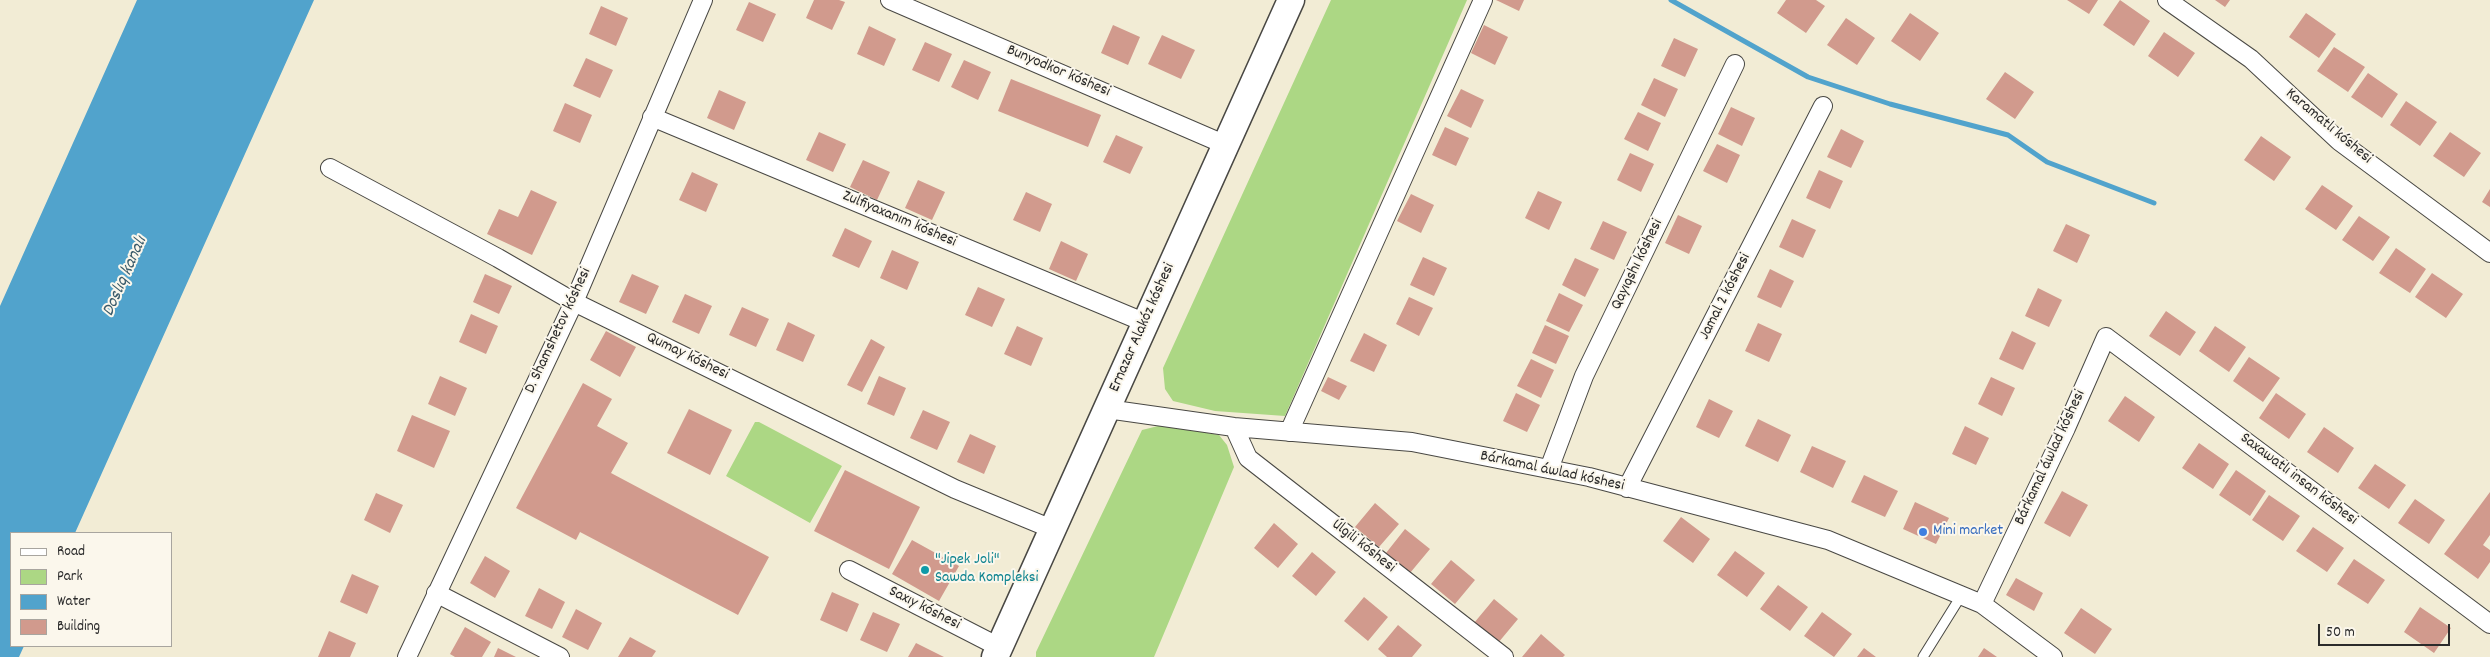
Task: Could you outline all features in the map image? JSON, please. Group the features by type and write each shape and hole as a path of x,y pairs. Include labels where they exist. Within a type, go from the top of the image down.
{"main road":[{"name":"Ernazar Alakóz kóshesi","path":"997,652 1292,0"}],"street":[{"name":"D. Shamshetov kóshesi","path":"407,657 574,302 703,0"},
{"name":"Bunyodkor kóshesi","path":"890,0 1226,145"},
{"path":"1289,432 1483,0"},
{"name":"Karamatlı kóshesi","path":"2167,0 2251,59 2339,141 2490,253"},
{"name":"Qayıqshı kóshesi","path":"1550,470 1584,376 1735,64"},
{"name":"Jamal 2 kóshesi","path":"1627,488 1823,106"},
{"name":"Zulfiyaxanım kóshesi","path":"652,117 1146,323"},
{"name":"Qumay kóshesi","path":"330,168 416,213 574,302 955,489 1052,529"},
{"name":"Bárkamal áwlad kóshesi","path":"1982,604 2066,428 2106,337"},
{"name":"Saxawatlı insan kóshesi","path":"2106,337 2490,624"},
{"name":"Bárkamal áwlad kóshesi","path":"1107,409 1234,427 1412,442 1627,488 1828,540 1982,604 2054,657"},
{"name":"Úlgili kóshesi","path":"1234,427 1248,458 1504,657"},
{"name":"Saxıy kóshesi","path":"849,570 997,652"},
{"path":"436,593 560,657"}],"lane":[{"path":"1923,657 1961,596"}],"green space":[{"path":"1331,0 1467,0 1285,416 1215,411 1173,401 1165,389 1163,368"},
{"path":"755,422 759,422 842,466 810,523 726,476"},
{"path":"1162,425 1219,435 1227,445 1234,467 1154,657 1036,657 1036,652 1142,430"}],"water":[{"name":"Doslıq kanalı","path":"137,0 314,0 75,532 10,532 10,647 24,647 19,657 0,657 0,306"}],"building":[{"path":"814,0 839,0 845,2 832,30 806,18"},
{"path":"1496,0 1524,0 1519,11"},
{"path":"1786,0 1816,0 1825,6 1806,33 1777,13"},
{"path":"2067,0 2098,0 2089,14"},
{"path":"2120,0 2150,21 2134,46 2103,25"},
{"path":"2215,0 2230,0 2225,7"},
{"path":"749,2 776,14 763,42 736,30"},
{"path":"601,6 628,18 616,46 589,34"},
{"path":"1910,13 1939,33 1920,61 1891,41"},
{"path":"2306,13 2336,34 2319,58 2289,37"},
{"path":"1846,18 1875,38 1857,65 1827,45"},
{"path":"1113,25 1140,37 1128,65 1101,53"},
{"path":"1484,25 1508,37 1495,65 1471,53"},
{"path":"869,26 896,39 884,66 857,54"},
{"path":"2164,32 2195,53 2178,77 2148,56"},
{"path":"1162,35 1195,50 1181,79 1148,64"},
{"path":"1674,38 1698,49 1685,77 1661,66"},
{"path":"925,42 952,54 939,82 912,70"},
{"path":"2334,47 2365,67 2348,92 2317,71"},
{"path":"586,58 613,70 600,98 573,86"},
{"path":"964,60 991,72 978,100 951,87"},
{"path":"2005,72 2034,92 2015,119 1986,99"},
{"path":"2368,73 2398,94 2382,118 2351,97"},
{"path":"1654,78 1678,89 1665,117 1641,105"},
{"path":"1011,79 1101,115 1088,147 998,111"},
{"path":"1461,89 1484,100 1471,128 1447,116"},
{"path":"719,90 746,102 734,130 707,118"},
{"path":"2406,101 2437,122 2420,146 2390,125"},
{"path":"565,103 592,115 580,143 553,131"},
{"path":"1731,107 1755,118 1742,146 1718,134"},
{"path":"1638,112 1661,123 1648,151 1624,139"},
{"path":"1445,127 1469,138 1456,166 1432,155"},
{"path":"1841,129 1864,141 1851,168 1827,157"},
{"path":"819,132 846,144 833,172 806,160"},
{"path":"2450,132 2481,153 2464,177 2433,156"},
{"path":"1116,135 1143,147 1130,174 1103,162"},
{"path":"2261,136 2291,157 2274,181 2244,160"},
{"path":"1717,144 1740,155 1727,183 1703,171"},
{"path":"1630,153 1654,164 1641,192 1617,180"},
{"path":"863,160 890,172 877,200 850,187"},
{"path":"1819,170 1843,181 1830,209 1806,198"},
{"path":"692,172 718,184 706,212 679,200"},
{"path":"918,180 945,192 932,220 905,208"},
{"path":"2322,185 2353,206 2336,230 2305,209"},
{"path":"2490,189 2490,207 2482,202"},
{"path":"531,190 557,202 532,255 487,234 499,209 518,217"},
{"path":"1538,191 1562,202 1549,230 1525,218"},
{"path":"1026,192 1052,204 1040,232 1013,220"},
{"path":"1411,194 1434,205 1421,233 1397,221"},
{"path":"1678,215 1702,226 1689,254 1665,243"},
{"path":"2359,216 2390,237 2373,261 2342,240"},
{"path":"1792,219 1816,230 1803,258 1779,247"},
{"path":"1603,221 1627,232 1614,260 1590,249"},
{"path":"2066,224 2090,235 2077,263 2053,251"},
{"path":"845,228 872,241 859,268 832,256"},
{"path":"1061,241 1088,254 1076,281 1049,269"},
{"path":"2396,248 2426,269 2410,293 2379,273"},
{"path":"892,250 919,262 907,290 880,278"},
{"path":"1423,257 1447,268 1434,296 1410,285"},
{"path":"1575,258 1599,269 1585,297 1562,285"},
{"path":"1770,269 1794,281 1781,308 1757,297"},
{"path":"2432,273 2463,294 2446,318 2415,297"},
{"path":"485,274 512,286 499,314 473,302"},
{"path":"632,274 659,286 646,314 619,302"},
{"path":"978,287 1005,299 992,327 965,315"},
{"path":"2038,288 2062,300 2049,327 2025,316"},
{"path":"1559,293 1583,305 1569,332 1546,321"},
{"path":"685,294 712,306 699,334 672,322"},
{"path":"1409,297 1433,308 1419,336 1396,324"},
{"path":"742,307 769,319 756,347 729,335"},
{"path":"2166,311 2196,332 2180,356 2149,336"},
{"path":"471,314 498,326 486,354 459,342"},
{"path":"788,322 815,335 803,362 776,350"},
{"path":"1758,323 1782,334 1769,362 1745,351"},
{"path":"1545,325 1569,336 1556,364 1532,353"},
{"path":"1017,326 1043,338 1031,366 1004,354"},
{"path":"2215,326 2246,347 2229,372 2199,351"},
{"path":"606,331 636,347 620,377 590,360"},
{"path":"2012,331 2036,343 2023,370 1999,359"},
{"path":"1364,333 1387,345 1374,372 1350,361"},
{"path":"871,339 885,347 862,392 847,385"},
{"path":"2249,357 2280,378 2263,402 2233,381"},
{"path":"1531,359 1554,370 1541,398 1517,386"},
{"path":"440,376 467,388 455,416 428,404"},
{"path":"879,376 906,388 894,416 867,404"},
{"path":"1328,377 1347,386 1339,400 1321,391"},
{"path":"1991,377 2015,388 2002,416 1978,404"},
{"path":"583,383 612,399 597,426 628,443 611,473 769,557 738,615 580,532 576,540 516,508"},
{"path":"1516,393 1540,405 1527,432 1503,421"},
{"path":"2276,393 2306,414 2289,439 2259,418"},
{"path":"2125,396 2155,417 2139,442 2108,421"},
{"path":"1709,399 1733,411 1719,438 1696,427"},
{"path":"689,409 732,430 710,475 667,453"},
{"path":"923,410 950,422 937,450 910,438"},
{"path":"412,415 450,431 434,468 397,451"},
{"path":"1758,419 1791,435 1778,462 1745,446"},
{"path":"1965,426 1989,438 1976,465 1952,454"},
{"path":"2324,427 2354,448 2338,473 2307,452"},
{"path":"970,434 996,446 984,474 957,462"},
{"path":"2199,443 2229,464 2213,489 2182,468"},
{"path":"1812,446 1846,461 1833,488 1800,472"},
{"path":"2375,464 2406,485 2389,509 2358,488"},
{"path":"845,470 920,507 889,569 814,531"},
{"path":"2236,470 2266,491 2250,516 2219,495"},
{"path":"1864,475 1898,491 1885,517 1851,502"},
{"path":"2062,491 2088,505 2070,537 2044,523"},
{"path":"2490,492 2490,535 2483,545 2490,550 2490,562 2478,579 2444,554"},
{"path":"376,493 403,505 390,533 364,520"},
{"path":"2269,495 2300,516 2283,541 2252,520"},
{"path":"2415,499 2445,520 2429,544 2398,523"},
{"path":"1915,502 1949,518 1936,544 1903,529"},
{"path":"1375,503 1399,524 1379,547 1355,527"},
{"path":"1681,517 1710,539 1693,563 1663,541"},
{"path":"1274,523 1298,544 1278,568 1254,548"},
{"path":"2313,527 2344,548 2327,572 2296,551"},
{"path":"1405,529 1430,549 1410,573 1386,553"},
{"name":"\"Jipek Joli\" Sawda Kompleksi","path":"912,540 959,566 939,601 892,574"},
{"path":"1735,551 1765,573 1747,597 1717,575"},
{"path":"1312,552 1336,572 1316,596 1292,576"},
{"path":"485,556 510,571 495,598 470,583"},
{"path":"2354,559 2385,580 2368,604 2337,584"},
{"path":"1451,560 1475,580 1455,604 1431,584"},
{"path":"352,574 379,586 367,614 340,602"},
{"path":"2016,578 2043,593 2034,611 2006,595"},
{"path":"1778,585 1808,607 1790,631 1760,609"},
{"path":"539,588 565,602 552,629 525,616"},
{"path":"832,592 859,604 847,632 820,620"},
{"path":"1364,597 1388,617 1368,641 1344,621"},
{"path":"1494,599 1518,619 1498,643 1474,623"},
{"path":"2420,607 2451,628 2434,653 2404,632"},
{"path":"2081,608 2112,629 2095,654 2064,633"},
{"path":"576,609 602,623 588,650 562,637"},
{"path":"873,612 900,624 887,652 860,640"},
{"path":"1822,612 1852,634 1834,657 1804,636"},
{"path":"1398,625 1422,645 1412,657 1387,657 1378,649"},
{"path":"465,627 491,642 482,657 455,657 450,654"},
{"path":"329,631 356,643 350,657 318,657"},
{"path":"1541,634 1565,655 1563,657 1522,657"},
{"path":"630,637 656,651 652,657 618,657"},
{"path":"916,643 944,657 908,657"},
{"path":"498,648 516,657 494,657"},
{"path":"1864,648 1876,657 1857,657"},
{"path":"1984,648 1997,657 1978,657"}],"waterway":[{"path":"1671,0 1808,77 1890,104 2008,135 2047,162 2154,203"}],"place":[{"name":"Mini market","path":"1923,532"},
{"name":"\"Jipek Joli\" Sawda Kompleksi","path":"925,570"}]}
